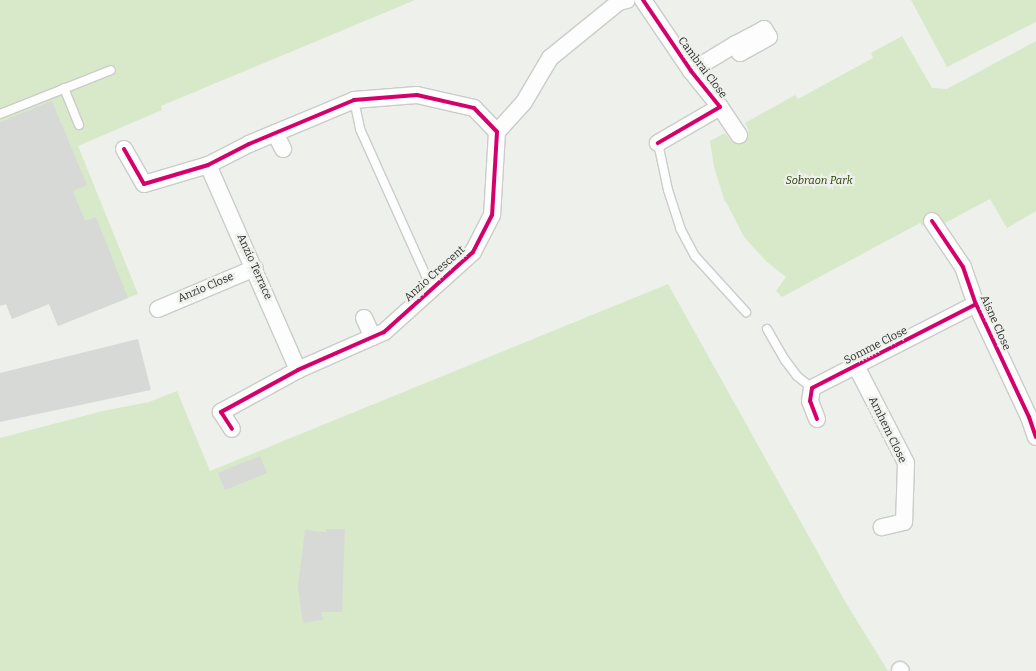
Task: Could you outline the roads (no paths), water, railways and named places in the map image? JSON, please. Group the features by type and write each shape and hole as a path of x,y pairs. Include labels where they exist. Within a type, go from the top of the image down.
{"street":[{"path":"124,149 144,184 208,165 249,144 354,100 417,95 474,108 497,132 524,102 550,58 619,2 627,0"},
{"name":"Cambrai Close","path":"643,0 691,71 720,107 658,143"},
{"path":"691,71 736,44"},
{"path":"720,107 739,135"},
{"name":"Anzio Crescent","path":"232,429 221,412 298,370 384,332 473,252 492,215 497,132"},
{"path":"275,133 283,149"},
{"name":"Anzio Terrace","path":"208,165 298,370"},
{"name":"Aisne Close","path":"932,221 963,267 976,304 1029,417 1036,437"},
{"name":"Anzio Close","path":"158,309 254,268"},
{"name":"Somme Close","path":"812,388 976,304"},
{"path":"364,318 373,337"},
{"name":"Arnhem Close","path":"856,366 906,463 904,522 882,528"},
{"path":"812,388 810,401 817,419"}],"lane":[{"path":"0,114 111,70"},
{"path":"64,88 80,125"},
{"path":"354,100 360,129 432,289"},
{"path":"658,143 668,190 680,228 695,256 746,312"},
{"path":"767,328 785,360 797,376 812,388"}],"park label":[{"name":"Sobraon Park","path":"819,181"}]}
